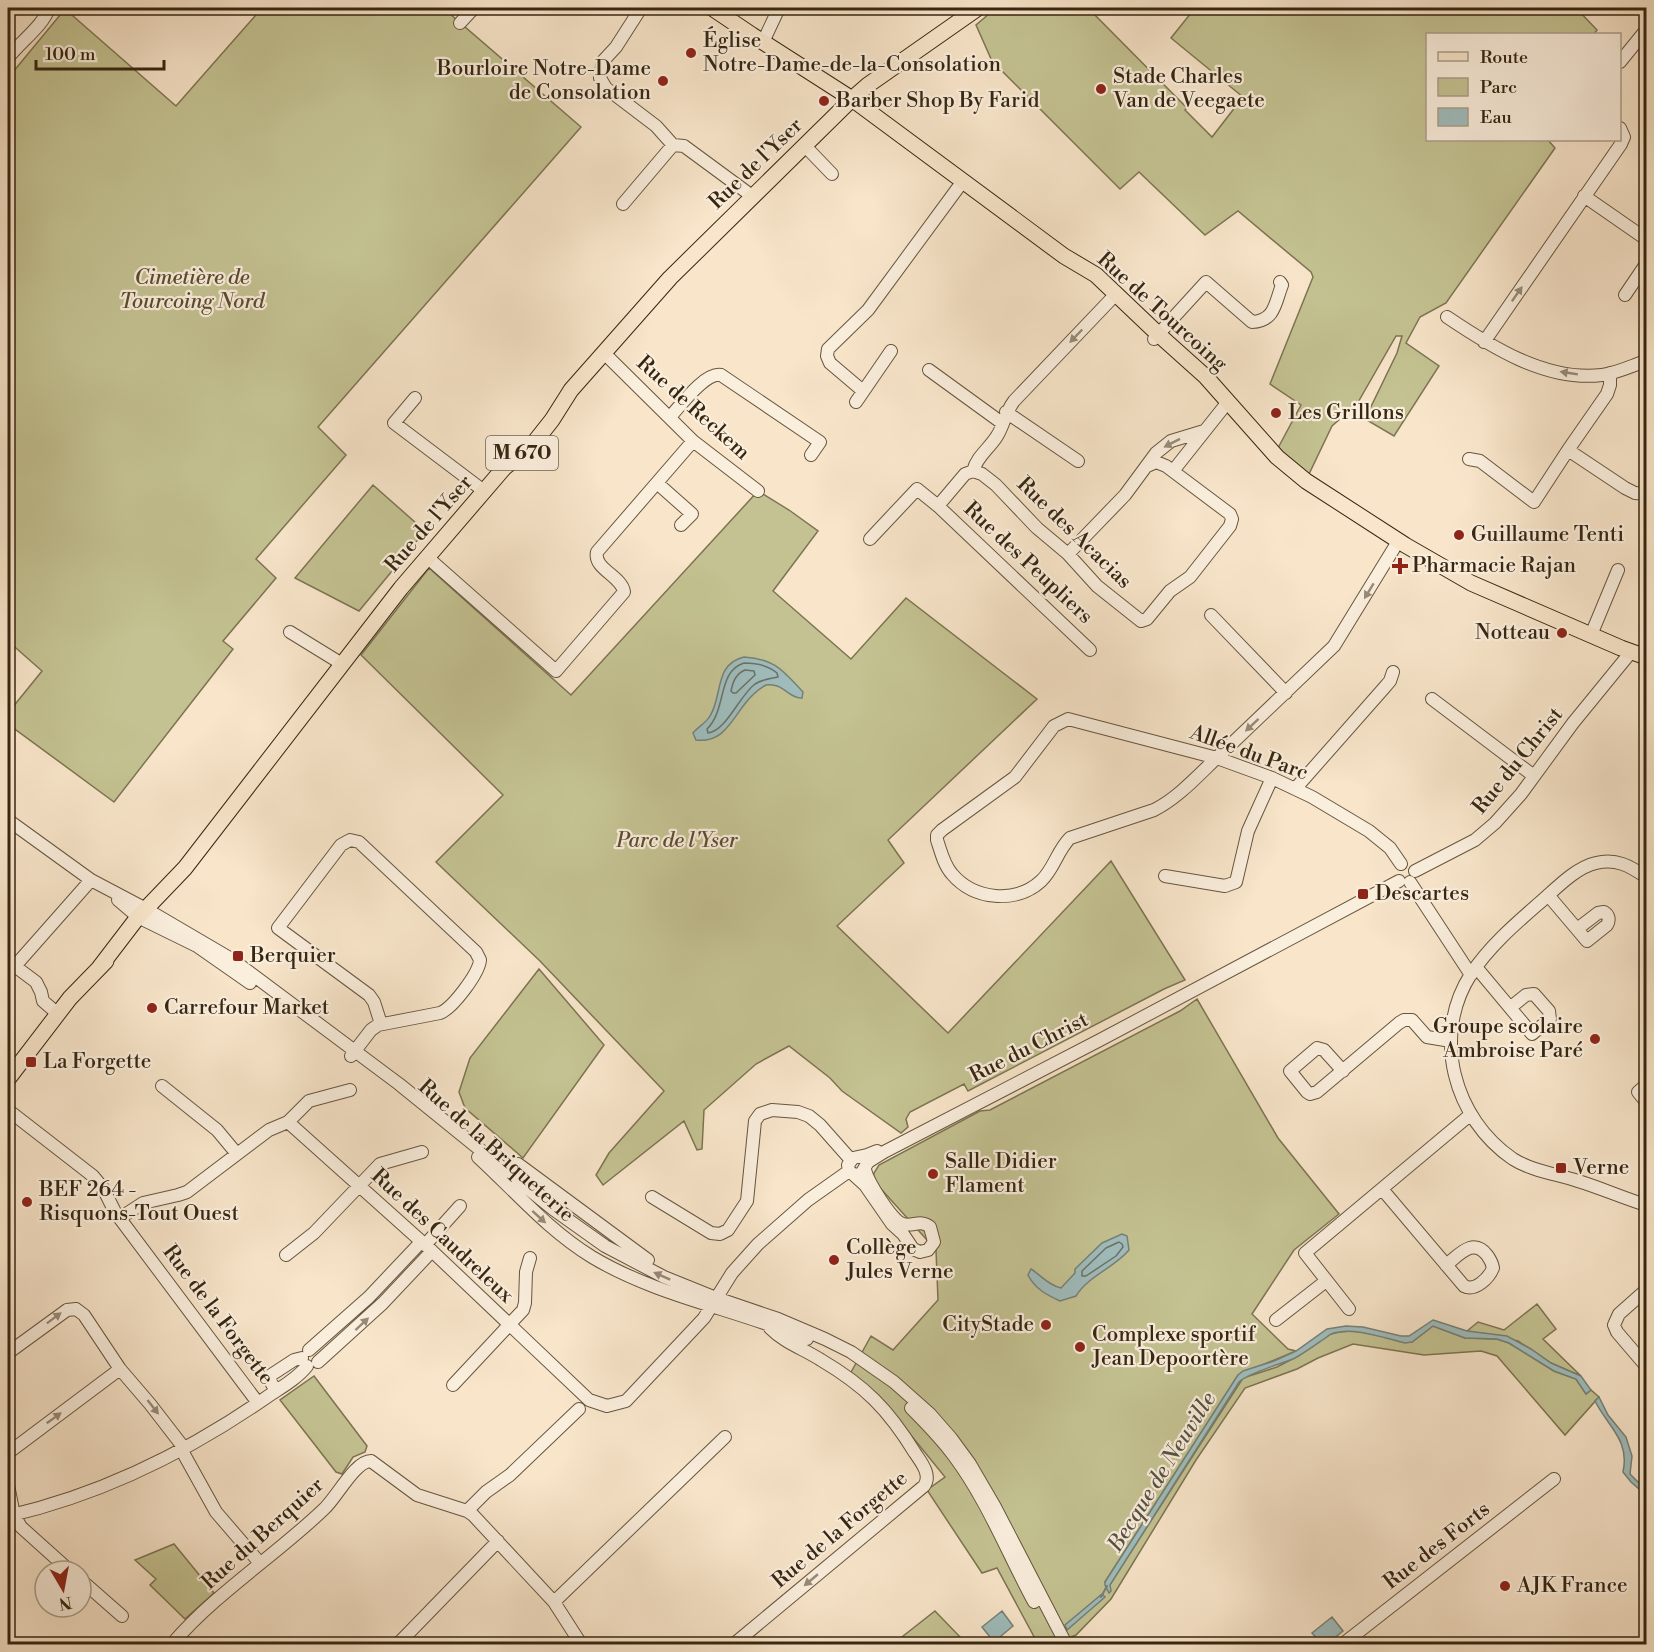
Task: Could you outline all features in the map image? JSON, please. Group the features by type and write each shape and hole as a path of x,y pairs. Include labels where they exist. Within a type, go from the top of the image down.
{"main road":[{"name":"Rue de Tourcoing","path":"712,8 852,99 1064,256 1113,297 1199,380 1227,403 1286,466 1399,540 1472,583 1647,657"},
{"name":"M 670","path":"852,99 868,85 978,8"},
{"name":"Rue de l'Yser","path":"8,1078 57,1014 185,868 427,557 504,468 537,440 571,390 670,278 852,99"}],"street":[{"path":"8,58 21,41 41,24 49,8"},
{"path":"460,23 474,8"},
{"path":"641,8 616,47 603,61 600,78 606,88 656,126 673,145 684,146 752,196"},
{"path":"763,42 779,8"},
{"path":"1621,61 1647,30"},
{"path":"1484,342 1624,140 1621,130"},
{"path":"623,204 673,145"},
{"path":"804,146 832,174"},
{"path":"863,391 830,363 827,356 828,350 868,310 963,181"},
{"path":"1584,196 1647,239"},
{"path":"1624,295 1647,264"},
{"path":"1156,337 1206,282 1252,322 1264,320 1271,313 1282,285 1280,282"},
{"path":"938,506 965,474 973,471 977,459 996,437 1004,418 1022,393 1113,297"},
{"path":"1447,317 1484,342 1517,358 1560,372 1584,375 1610,373 1647,362"},
{"path":"856,402 891,351"},
{"name":"Rue de Reckem","path":"603,353 693,441 758,491"},
{"path":"929,370 1004,418 1078,461"},
{"path":"1469,459 1480,461 1534,502 1607,394 1610,373"},
{"path":"670,417 706,379 713,374 721,375 820,442 811,455"},
{"path":"415,398 394,423 484,491"},
{"path":"1148,466 1160,463 1173,471 1227,403"},
{"path":"1068,554 1125,495 1156,453 1168,443 1204,431"},
{"path":"427,557 556,670 624,592 621,584 598,562 596,554 693,441"},
{"path":"1568,450 1625,488 1635,493 1647,494"},
{"name":"Rue des Acacias","path":"973,471 982,474 996,484 1037,528 1068,554 1097,586 1141,621 1147,619 1170,591 1190,577 1230,526 1232,519 1230,514 1173,471"},
{"path":"657,483 692,514 681,525"},
{"name":"Rue des Peupliers","path":"870,539 917,489 938,506 1090,650"},
{"path":"1217,758 1334,646 1399,540"},
{"path":"1591,635 1618,570"},
{"path":"1211,615 1286,693"},
{"path":"290,632 342,664"},
{"name":"Rue du Christ","path":"714,1302 739,1265 772,1230 808,1200 857,1167 1408,878 1490,829 1631,652"},
{"path":"1295,789 1388,684 1393,672"},
{"path":"1432,699 1534,776"},
{"name":"Allée du Parc","path":"1217,758 1165,804 1154,810 1070,838 1062,846 1044,878 1033,887 1013,895 986,895 962,884 948,869 937,840 937,835 942,830 1020,772 1054,726 1063,720 1078,720 1217,758 1272,778 1369,831 1390,848 1401,864"},
{"path":"1165,876 1225,886 1236,882 1248,831 1272,778"},
{"name":"Rue de la Briqueterie","path":"8,820 96,883 211,956 353,1054 553,1209 605,1246 714,1302"},
{"path":"353,1054 371,1030 381,1024 448,1009 477,970 480,960 476,952 359,842 350,840 341,845 278,928 369,995 375,1002 381,1024"},
{"path":"1647,876 1622,863 1596,862 1580,869 1548,895 1505,933 1473,971 1461,993 1451,1041 1456,1082 1470,1114 1494,1144 1519,1163 1647,1205"},
{"path":"1408,878 1410,864 1401,864 1395,872 1408,878 1473,971 1511,1007"},
{"path":"57,1014 43,1001 36,982 11,963 96,883"},
{"path":"1548,895 1577,929"},
{"path":"1343,1071 1404,1020 1412,1020 1427,1037 1451,1041"},
{"name":"Rue de la Briqueterie","path":"353,1054 479,1158 548,1226 594,1258 635,1278 714,1302"},
{"path":"1647,1085 1638,1092 1647,1102"},
{"path":"162,1086 217,1130 237,1154"},
{"path":"120,1218 143,1203 187,1192 269,1130 288,1122 309,1101 350,1090"},
{"name":"Rue de la Forgette","path":"8,1110 93,1176 103,1188 120,1218 258,1403 276,1390 268,1377 294,1360 309,1359 383,1303 426,1246"},
{"path":"652,1197 706,1232 720,1234 728,1230 747,1201 755,1121 767,1110 798,1112 813,1118 857,1167 870,1182 897,1221 905,1225 920,1222 930,1227 934,1242 928,1250 920,1252 913,1249 865,1185 857,1167"},
{"path":"1348,1310 1305,1253 1470,1114"},
{"name":"Rue des Caudreleux","path":"288,1122 426,1246 589,1400 601,1406 612,1406 629,1398 702,1321 714,1302"},
{"path":"286,1255 314,1233 380,1164 422,1152"},
{"path":"479,1158 499,1170 506,1171 509,1188"},
{"name":"Rue de la Briqueterie","path":"506,1171 518,1164 648,1260"},
{"path":"1382,1190 1446,1265"},
{"path":"426,1246 460,1206"},
{"path":"453,1385 525,1306 526,1272 530,1258"},
{"path":"1276,1320 1326,1281"},
{"path":"1647,1290 1619,1314 1614,1324 1617,1332 1647,1366"},
{"path":"714,1302 766,1325 795,1334 863,1369 896,1394 922,1419 954,1456 979,1496 1055,1636 1066,1644"},
{"path":"714,1302 778,1319 826,1350"},
{"path":"8,1353 63,1312 74,1308 84,1315 120,1369 150,1404 182,1449 216,1512 259,1563"},
{"name":"Rue de la Forgette","path":"734,1644 927,1482 927,1475 914,1450 879,1402 858,1384 826,1350 807,1351 784,1340 766,1325"},
{"path":"826,1350 832,1348 851,1352 908,1394 934,1419 961,1452 984,1488 1055,1636"},
{"path":"8,1453 120,1369"},
{"path":"11,1516 89,1490 138,1470 182,1449 258,1403"},
{"path":"467,1511 486,1492 510,1475 579,1409"},
{"path":"554,1602 725,1437"},
{"name":"Rue du Berquier","path":"172,1644 196,1618 323,1511 356,1468 366,1461 375,1462 417,1495 467,1511 478,1519 554,1602 581,1644"},
{"name":"Rue des Forts","path":"1343,1644 1554,1479"},
{"path":"8,1485 11,1516 57,1559"},
{"path":"398,1644 498,1541"},
{"path":"93,1591 122,1616"}],"green space":[{"name":"Cimetière de Tourcoing Nord","path":"262,8 443,8 581,127 318,427 346,455 256,559 276,578 223,641 233,649 114,802 8,724 8,713 42,671 8,641 8,78 65,9 176,106"},
{"path":"996,8 1088,8 1187,108 1185,110 1212,137 1243,97 1171,38 1195,8 1576,8 1597,30 1595,33 1426,33 1426,141 1549,141 1555,148 1446,303 1420,317 1406,343 1439,366 1394,436 1365,419 1397,353 1402,336 1396,336 1357,404 1332,426 1309,474 1278,448 1301,405 1270,384 1313,277 1311,272 1238,211 1205,235 1139,172 1120,189 992,61 976,25"},
{"path":"373,485 425,531 359,611 295,578"},
{"name":"Parc de l'Yser","path":"758,491 818,531 773,591 851,659 906,598 1037,699 888,840 904,863 837,926 948,1033 1111,861 1185,980 968,1091 964,1084 910,1112 906,1119 908,1127 901,1133 842,1091 830,1078 789,1046 756,1064 704,1110 702,1149 697,1150 684,1121 603,1185 596,1175 609,1153 664,1091 540,961 436,862 503,795 361,655 429,568 571,695"},
{"path":"539,969 604,1045 523,1158 465,1108 459,1092 470,1058"},
{"path":"1197,999 1278,1138 1339,1214 1294,1250 1252,1314 1288,1349 1296,1351 1238,1375 1105,1582 1109,1586 1243,1378 1277,1367 1331,1334 1350,1331 1412,1342 1433,1326 1465,1338 1497,1339 1509,1343 1554,1371 1576,1379 1586,1394 1591,1390 1599,1397 1565,1435 1497,1356 1481,1351 1424,1355 1353,1344 1297,1369 1245,1388 1196,1460 1111,1599 1076,1635 1053,1644 1038,1644 997,1568 982,1573 927,1490 945,1477 897,1418 850,1374 871,1336 893,1350 938,1300 936,1250 873,1180 874,1173 879,1165 980,1111 990,1110 1180,1011"},
{"path":"1537,1304 1556,1329 1543,1339 1581,1376 1551,1363 1518,1341 1467,1331 1478,1322 1504,1330"},
{"path":"314,1376 367,1446 365,1452 353,1457 342,1474 336,1472 280,1400"},
{"path":"174,1544 214,1593 185,1619 150,1585 156,1579 135,1560"},
{"path":"935,1611 963,1640 957,1644 893,1644"}],"water":[{"path":"744,657 764,660 778,667 803,692 802,698 797,698 777,686 766,685 751,696 730,725 719,735 705,740 696,740 693,733 706,721 714,708 723,673 734,661"},
{"path":"1122,1234 1127,1236 1129,1250 1087,1283 1076,1296 1060,1301 1038,1288 1028,1275 1031,1269 1049,1283 1061,1288 1075,1273 1075,1269 1102,1243"},
{"path":"1433,1320 1467,1331 1507,1336 1551,1363 1581,1376 1591,1390 1586,1394 1576,1379 1554,1371 1509,1343 1497,1339 1465,1338 1433,1326 1412,1342 1405,1343 1359,1332 1331,1334 1295,1358 1257,1372 1239,1382 1110,1585 1109,1593 1105,1582 1238,1375 1296,1351 1327,1329 1346,1326 1363,1327 1409,1336"},
{"path":"1599,1397 1608,1415 1626,1437 1632,1456 1630,1474 1646,1490 1646,1495 1623,1472 1621,1442 1595,1401"},
{"path":"1102,1594 1105,1597 1067,1630 1065,1625"},
{"path":"1002,1611 1013,1626 994,1642 982,1627"},
{"path":"1332,1617 1343,1631 1327,1644 1322,1644 1312,1633"}],"waterway":[{"name":"Becque de Neuville","path":"1101,1597 1107,1586"},
{"name":"Becque de Neuville","path":"1007,1644 1015,1644"}],"place":[{"name":"Église Notre-Dame-de-la-Consolation","path":"691,53"},
{"name":"Bourloire Notre-Dame de Consolation","path":"663,81"},
{"name":"Stade Charles Van de Veegaete","path":"1101,89"},
{"name":"Barber Shop By Farid","path":"824,101"},
{"name":"Les Grillons","path":"1276,413"},
{"name":"Guillaume Tenti","path":"1459,535"},
{"name":"Pharmacie Rajan","path":"1400,566"},
{"name":"Notteau","path":"1562,633"},
{"name":"Descartes","path":"1363,894"},
{"name":"Berquier","path":"238,956"},
{"name":"Carrefour Market","path":"152,1008"},
{"name":"Groupe scolaire Ambroise Paré","path":"1595,1039"},
{"name":"La Forgette","path":"31,1062"},
{"name":"Verne","path":"1561,1168"},
{"name":"Salle Didier Flament","path":"933,1174"},
{"name":"BEF 264 - Risquons-Tout Ouest","path":"27,1202"},
{"name":"Collège Jules Verne","path":"834,1260"},
{"name":"CityStade","path":"1046,1325"},
{"name":"Complexe sportif Jean Depoortère","path":"1080,1347"},
{"name":"AJK France","path":"1505,1586"}]}
